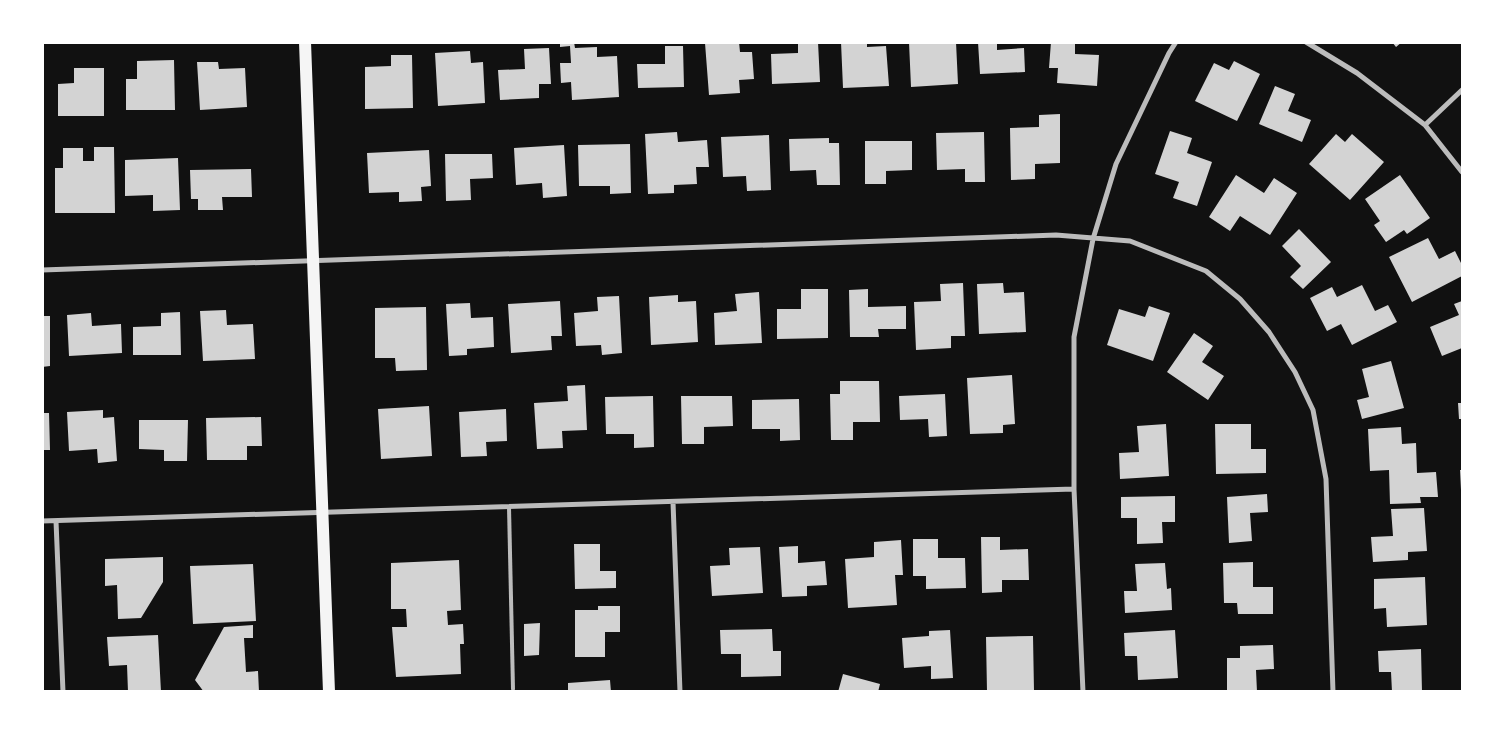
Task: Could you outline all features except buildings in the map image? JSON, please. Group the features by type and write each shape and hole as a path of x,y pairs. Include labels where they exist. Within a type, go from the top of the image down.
{"main road":[{"path":"305,42 329,692"}],"street":[{"path":"1083,692 1074,489 1074,337 1093,239 1116,164 1176,42"},
{"path":"1306,42 1357,73 1425,126 1462,172"},
{"path":"1425,126 1462,90"},
{"path":"42,270 1056,235 1130,241 1206,271 1240,299 1264,325 1296,372 1313,410 1326,479 1333,692"},
{"path":"42,521 1074,489"},
{"path":"673,502 680,692"},
{"path":"56,521 63,692"}],"lane":[{"path":"509,507 513,689"}]}
